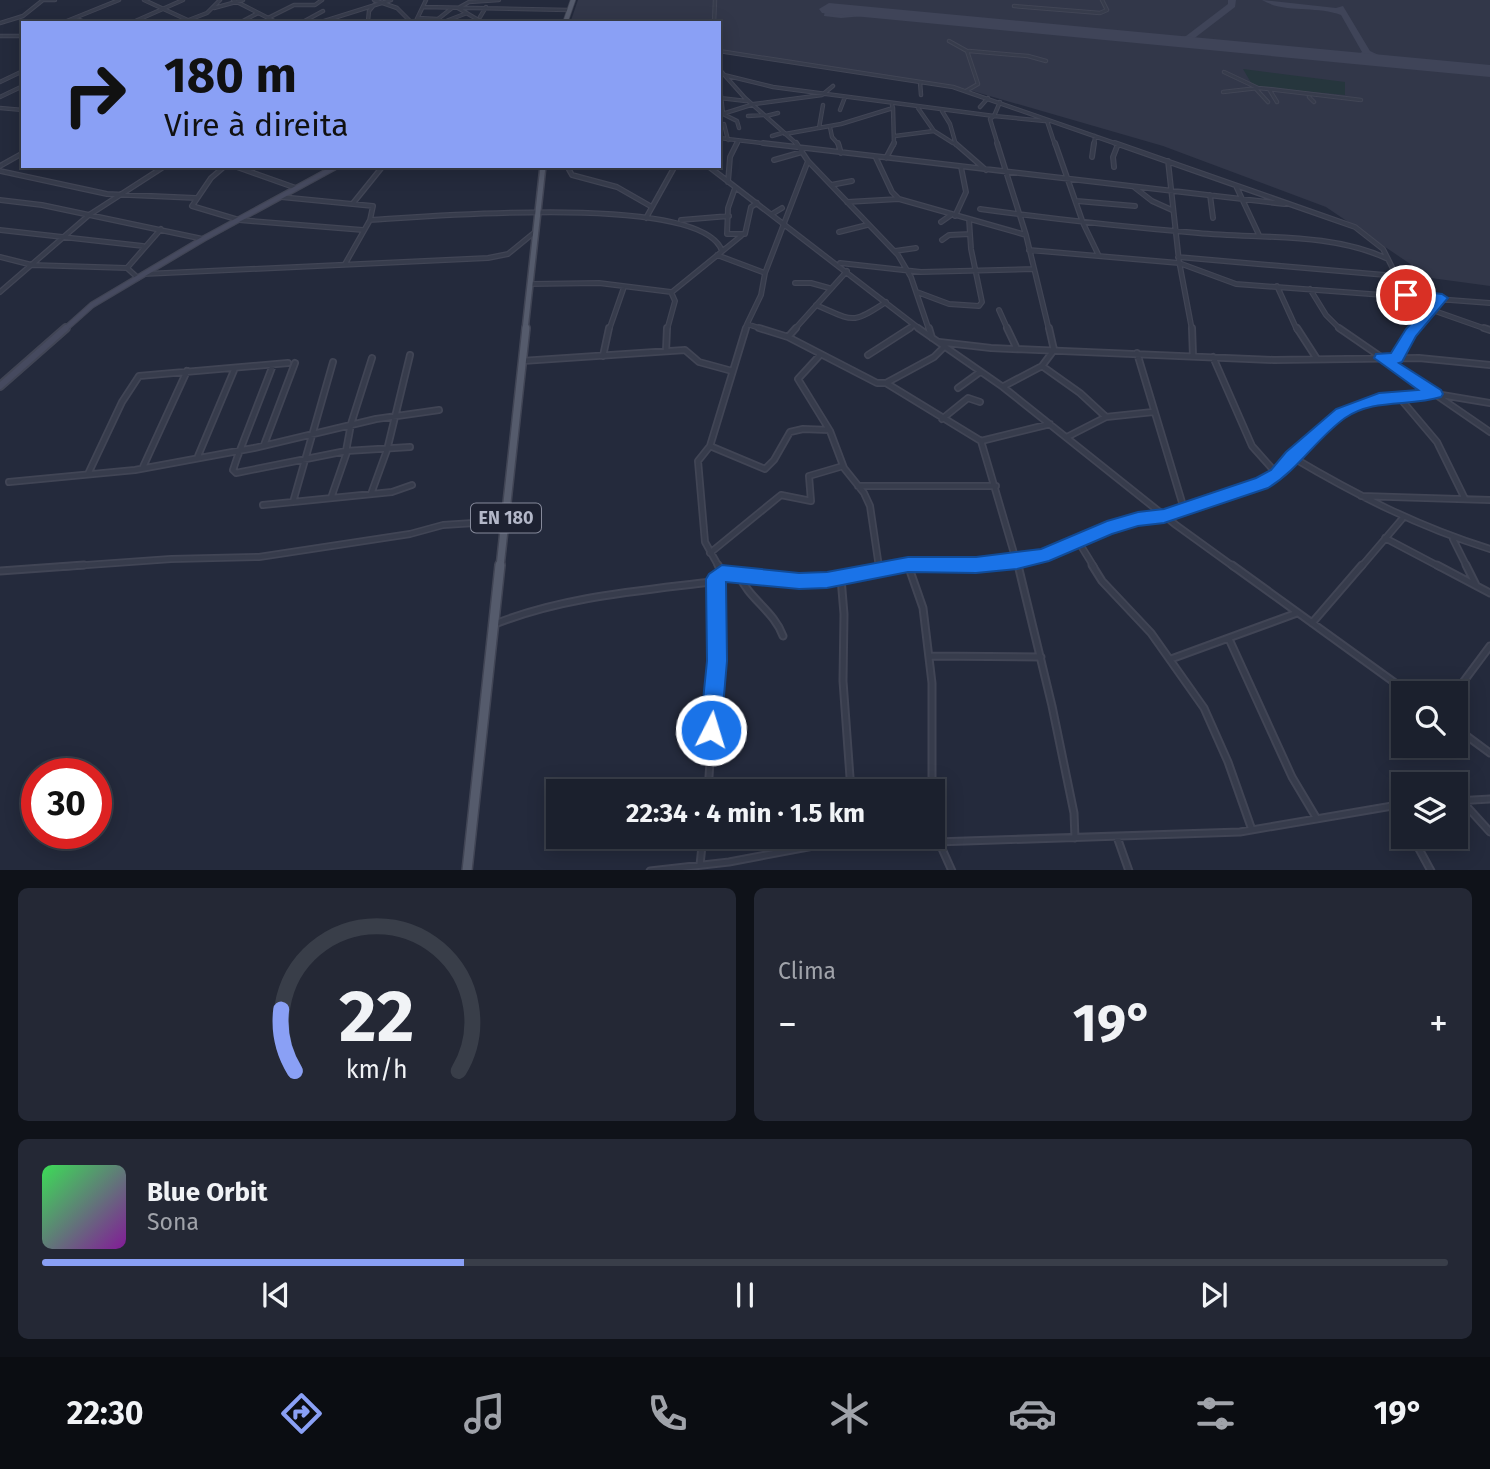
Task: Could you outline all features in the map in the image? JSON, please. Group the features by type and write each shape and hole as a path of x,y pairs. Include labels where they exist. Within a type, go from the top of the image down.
{"main road":[{"path":"565,21 573,0"},
{"name":"EN 180","path":"467,870 543,168"}],"street":[{"path":"0,23 23,16 43,0 55,0"},
{"path":"69,21 119,0"},
{"path":"144,0 187,21 213,8 243,0"},
{"path":"136,21 183,0"},
{"path":"213,8 220,0"},
{"path":"233,0 274,21"},
{"path":"268,18 294,5 316,5 322,0"},
{"path":"323,21 374,2 391,0"},
{"path":"415,21 426,0"},
{"path":"435,21 468,1 484,3 499,0"},
{"path":"714,21 715,0"},
{"path":"1014,6 1100,13 1107,10 1102,0"},
{"path":"368,21 374,2"},
{"path":"381,2 397,8 411,21"},
{"path":"480,17 484,3"},
{"path":"456,7 480,21"},
{"path":"424,8 569,10"},
{"path":"305,21 323,11"},
{"path":"243,21 259,13"},
{"path":"444,21 467,13"},
{"path":"418,18 446,19"},
{"path":"76,19 82,21"},
{"path":"0,36 21,36"},
{"path":"949,41 969,51 1028,56 1045,61"},
{"path":"721,51 966,91 1296,205 1364,230 1379,244 1406,295"},
{"path":"966,91 978,84 969,51"},
{"path":"0,82 21,72"},
{"path":"1224,72 1257,88 1268,102"},
{"path":"721,74 762,85 892,107 1047,120"},
{"path":"721,75 801,149 808,161 894,251 908,270 932,338"},
{"path":"919,82 921,94"},
{"path":"721,114 754,104 826,94 832,86"},
{"path":"0,97 21,87"},
{"path":"1223,92 1257,88 1308,96 1361,100"},
{"path":"1269,89 1277,103"},
{"path":"1308,96 1314,103"},
{"path":"840,110 845,97"},
{"path":"721,98 749,101"},
{"path":"980,107 988,98"},
{"path":"1000,102 990,122 1026,234 1054,350"},
{"path":"819,128 823,105"},
{"path":"772,136 830,127 892,107"},
{"path":"887,158 895,136 892,107"},
{"path":"0,108 21,110"},
{"path":"917,108 934,131 955,144 986,171"},
{"path":"942,111 950,124 955,144"},
{"path":"748,116 778,113"},
{"path":"721,114 737,121 739,128"},
{"path":"1047,120 1083,223 1098,254"},
{"path":"724,124 729,140"},
{"path":"830,127 841,153"},
{"path":"895,136 934,131"},
{"path":"1092,157 1094,136"},
{"path":"721,138 1296,205"},
{"path":"728,182 730,157 736,151 738,142"},
{"path":"1114,167 1113,157 1118,144"},
{"path":"774,160 801,149"},
{"path":"0,168 21,154"},
{"path":"876,157 892,192 900,199"},
{"path":"722,573 705,542 698,461 710,446 747,324 761,295 765,273 808,161"},
{"path":"1168,161 1179,264 1190,313 1193,356"},
{"path":"941,222 953,215 966,192 961,167"},
{"path":"0,168 101,193 196,198"},
{"path":"0,292 89,215 162,168"},
{"path":"223,168 192,206 239,220 363,230"},
{"path":"240,168 296,188"},
{"path":"0,386 88,307 203,239 333,168"},
{"path":"353,203 381,168"},
{"path":"569,168 575,176 617,187 652,206"},
{"path":"646,218 674,168"},
{"path":"710,168 838,263 914,325 1003,387 1164,516 1392,681"},
{"path":"831,185 852,181"},
{"path":"1236,185 1259,235"},
{"path":"1134,187 1152,201 1172,211"},
{"path":"719,242 725,233 728,208 736,188"},
{"path":"1210,195 1213,218"},
{"path":"281,197 373,206 370,220 345,264"},
{"path":"847,202 900,199 1026,234"},
{"path":"0,200 203,239"},
{"path":"1076,201 1135,206"},
{"path":"530,284 599,283 671,292 742,236 747,230 751,207 757,203"},
{"path":"772,214 782,208"},
{"path":"370,220 539,209 675,221 729,216"},
{"path":"980,209 1083,223 1259,235 1362,247 1388,259"},
{"path":"916,291 949,304 979,306 982,302 975,271 969,219"},
{"path":"675,221 699,229 719,242 722,251"},
{"path":"839,232 868,225"},
{"path":"127,268 143,246 161,229"},
{"path":"0,230 143,246"},
{"path":"0,257 32,265 127,268 141,276 501,256 522,245 535,231"},
{"path":"725,233 742,236"},
{"path":"942,240 949,236 970,234"},
{"path":"894,251 916,248"},
{"path":"1029,250 1098,254 1179,264 1236,284 1490,303"},
{"path":"716,255 765,273"},
{"path":"1178,257 1398,276"},
{"path":"838,263 921,272 1034,269"},
{"path":"788,337 847,271"},
{"path":"795,283 811,283 829,288"},
{"path":"1277,285 1299,333 1318,359"},
{"path":"603,356 613,312 625,286"},
{"path":"1309,288 1326,315 1345,334 1490,432"},
{"path":"666,351 668,320 675,301 671,292"},
{"path":"1397,358 1403,343 1442,298"},
{"path":"816,305 851,320 860,319 886,302"},
{"path":"999,310 1017,349"},
{"path":"1432,310 1490,330"},
{"path":"747,324 788,337 877,383 886,383 934,357 944,347"},
{"path":"868,355 914,325"},
{"path":"938,342 1017,349 1213,357 1397,358 1490,365"},
{"path":"522,361 685,350 695,360 732,371"},
{"path":"1003,387 1042,366 1054,350"},
{"path":"1137,353 1184,509"},
{"path":"371,494 387,450 410,355"},
{"path":"820,355 798,377 830,429 843,466 870,506 880,571"},
{"path":"1213,357 1252,446 1277,474"},
{"path":"331,498 347,451 351,424 372,358"},
{"path":"293,503 333,362"},
{"path":"88,474 137,378 288,363"},
{"path":"264,446 295,363"},
{"path":"273,365 233,470 236,473 347,451 410,447"},
{"path":"1042,366 1080,393 1106,417"},
{"path":"197,457 235,367"},
{"path":"142,468 187,371"},
{"path":"958,388 981,372"},
{"path":"886,383 981,441 1017,561 1041,657 1069,788 1075,838"},
{"path":"494,624 520,614 574,602 715,579 722,573 799,581 841,578 908,565 976,565 1043,556 1138,519 1164,516 1262,483 1277,474 1341,413 1369,401 1436,394 1490,403"},
{"path":"1399,397 1440,446 1465,499"},
{"path":"942,419 968,398 980,402"},
{"path":"9,482 142,468 264,446 351,424 439,410"},
{"path":"1067,437 1106,417 1153,412"},
{"path":"981,441 1050,424"},
{"path":"710,446 765,468 776,460 789,433 797,430 830,429"},
{"path":"1292,457 1402,519 1452,539 1490,549"},
{"path":"710,553 781,495 811,501 810,477 843,466"},
{"path":"263,505 391,492 412,485"},
{"path":"858,486 996,486"},
{"path":"1358,496 1490,500"},
{"path":"1312,623 1402,519"},
{"path":"0,571 171,559 259,557 410,534 443,525 506,521"},
{"path":"1385,538 1490,593"},
{"path":"1452,539 1476,586"},
{"path":"1078,541 1102,581 1135,615 1171,659 1204,708 1228,762 1252,830"},
{"path":"908,565 923,608 929,656 932,683 932,779"},
{"path":"739,575 744,586 776,618 783,636"},
{"path":"841,578 845,614 843,681 850,779"},
{"path":"709,779 717,661 715,579"},
{"path":"1171,659 1297,613"},
{"path":"1229,639 1292,777 1317,819"},
{"path":"1464,681 1490,646"},
{"path":"929,656 1041,657"},
{"path":"1468,736 1489,752"},
{"path":"1468,800 1490,799"},
{"path":"945,842 1187,836 1252,830 1391,806"},
{"path":"1468,811 1490,832"},
{"path":"1117,837 1129,870"},
{"path":"701,865 702,849"},
{"path":"650,870 701,865 729,866 804,849"},
{"path":"942,849 952,870"},
{"path":"1419,849 1431,870"}],"shaded area":[{"path":"578,0 1490,0 1490,286 1431,278 1326,207 1163,146 962,88 721,50 721,21 571,21"},
{"path":"1243,69 1345,82 1345,95 1253,86"}],"taxiway":[{"path":"1174,41 1189,38 1232,5 1232,0"},
{"path":"1266,0 1275,4 1325,8 1343,14"},
{"path":"1340,8 1343,14"},
{"path":"829,9 827,14 841,16 875,13"},
{"path":"1343,14 1367,53"},
{"path":"1358,58 1367,53"},
{"path":"1367,53 1387,61"}],"runway":[{"path":"829,9 1490,71"}],"route":[{"path":"711,730 717,661 715,579 722,573 799,581 827,580 926,563 976,565 1017,561 1043,556 1107,528 1138,519 1164,516 1262,483 1283,469 1323,427 1341,413 1379,398 1436,394 1381,358 1397,358 1411,332 1442,298 1406,295"}]}
